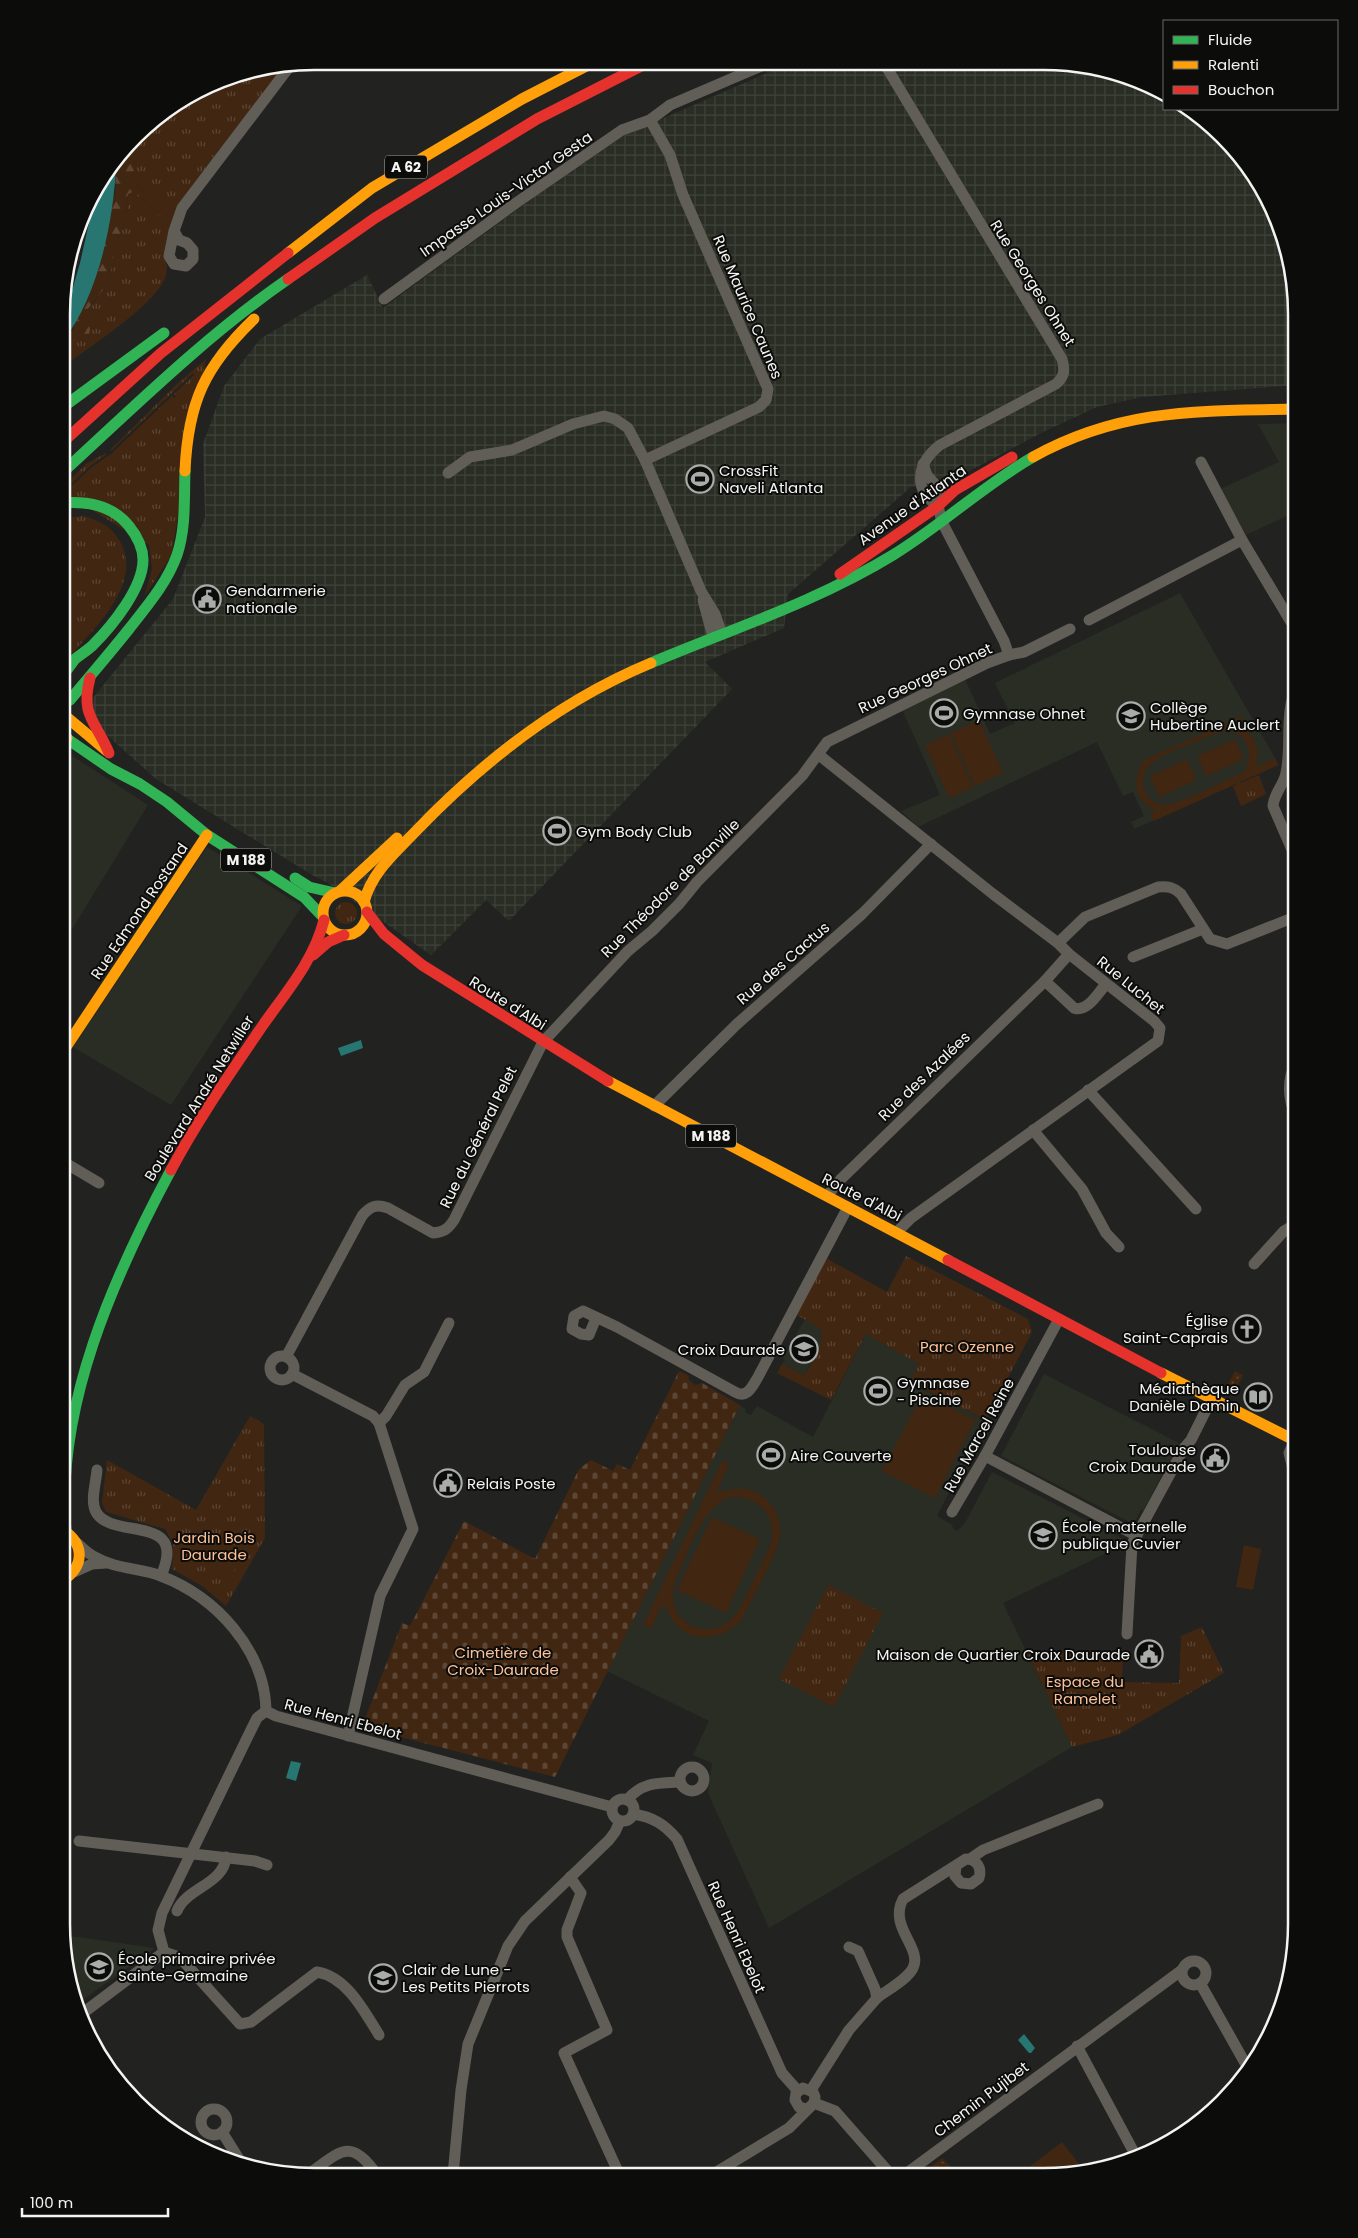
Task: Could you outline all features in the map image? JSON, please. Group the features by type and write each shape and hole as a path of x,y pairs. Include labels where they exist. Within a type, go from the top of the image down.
{"main road":[{"name":"A 62","path":"70,436 161,352 233,294 372,188 522,99 578,70"},
{"name":"A 62","path":"70,466 171,373 275,288 375,218 537,119 633,70"},
{"path":"70,700 165,582 173,565 180,546 184,520 188,428 200,388 209,369 247,326 337,246"},
{"path":"198,308 233,294"},
{"path":"70,402 175,325"},
{"name":"Avenue d'Atlanta","path":"813,595 826,583 938,506 955,490 1068,429 1115,414 1169,405 1288,399"},
{"name":"Avenue d'Atlanta","path":"365,907 371,879 432,814 471,776 507,746 543,720 610,681 863,572 895,554 942,522 992,484 1052,446 1114,423 1166,414 1288,409"},
{"path":"981,492 996,467"},
{"path":"70,503 92,502 106,507 119,516 132,529 143,555 143,570 138,586 128,602 91,647 77,657 70,670"},
{"path":"90,675 85,691 86,710 109,753"},
{"name":"M 188","path":"70,720 109,753 140,784"},
{"name":"M 188","path":"70,740 167,802 208,835 304,897 324,919"},
{"name":"M 188","path":"167,802 196,816 309,887 337,892"},
{"name":"Avenue d'Atlanta","path":"337,892 356,878 401,834 432,814"},
{"name":"Rue Edmond Rostand","path":"70,1041 208,835"},
{"path":"346,934 359,929 365,920 365,907 352,892 337,892 324,905 324,919 332,931 368,940"},
{"name":"Route d'Albi","path":"365,907 376,928 405,949 422,965"},
{"name":"Boulevard André Netwiller","path":"70,1438 84,1375 107,1303 131,1244 186,1141 310,959 320,937 324,919"},
{"name":"Boulevard André Netwiller","path":"310,959 328,942 346,934"},
{"name":"Route d'Albi","path":"380,945 422,965 543,1042 654,1106 897,1232 1211,1400 1288,1435"},
{"path":"70,1536 77,1543 79,1558 74,1572 70,1575"}],"street":[{"path":"650,120 670,104 749,70"},
{"name":"Rue Georges Ohnet","path":"819,755 820,749 826,742 987,663 1009,655 1004,641 942,522 938,506 926,496 920,477 928,454 940,445 1056,384 1063,378 1065,369 1062,358 888,70"},
{"path":"174,231 188,198 286,72"},
{"name":"Impasse Louis-Victor Gesta","path":"384,300 516,203 622,130 650,120"},
{"name":"Rue Maurice Caunes","path":"645,460 758,407 766,400 768,389 759,364 683,195 670,154 650,120"},
{"path":"448,473 470,458 512,450 573,424 604,416 615,419 628,428 645,460 701,591 715,614 717,636"},
{"path":"1201,462 1242,540 1288,617"},
{"path":"1089,620 1242,540"},
{"path":"1009,655 1024,652 1070,629"},
{"path":"1288,750 1286,773 1274,797 1273,806 1288,842"},
{"name":"Rue Luchet","path":"819,755 1154,1021 1158,1025 1160,1033 1158,1040 1151,1046 911,1218 897,1232"},
{"name":"Rue Théodore de Banville","path":"543,1042 622,958 652,931 703,876 790,789 819,755"},
{"name":"Rue des Cactus","path":"654,1106 737,1024 862,914 931,844"},
{"path":"1058,943 1085,917 1158,887 1168,886 1175,889 1181,894 1210,939 1227,944 1288,919"},
{"path":"1133,957 1203,929"},
{"name":"Rue des Azalées","path":"827,1196 841,1179 1045,981 1069,954"},
{"path":"1045,981 1074,1008 1079,1010 1086,1008 1106,984"},
{"name":"Rue du Général Pelet","path":"286,1357 368,1208 380,1205 388,1208 433,1233 448,1228 543,1042"},
{"path":"1088,1090 1196,1208"},
{"path":"1033,1130 1082,1189 1106,1232 1120,1247"},
{"path":"70,1166 99,1183"},
{"path":"596,1318 589,1335 580,1334 572,1329 574,1316 583,1311 734,1392 744,1394 748,1392 758,1377 848,1207"},
{"path":"1254,1264 1288,1229"},
{"name":"Rue Marcel Reine","path":"952,1512 985,1456 1059,1319"},
{"path":"379,1423 386,1416 405,1385 424,1372 449,1323"},
{"path":"279,1356 286,1357 293,1364 292,1374 287,1379 280,1380 274,1377 270,1370 273,1360 279,1356"},
{"path":"292,1374 373,1416 379,1423 413,1529 380,1596 348,1736"},
{"path":"1127,1634 1131,1551 1137,1536 1184,1448 1191,1440 1211,1400"},
{"path":"985,1456 1137,1536"},
{"path":"97,1470 94,1502 96,1511 108,1522 156,1533 164,1541 166,1550 164,1569 161,1576"},
{"name":"Rue Henri Ebelot","path":"77,1543 94,1557 108,1563 161,1576 190,1591 213,1608 242,1638 257,1667 266,1694 266,1711 284,1719 612,1806"},
{"name":"Rue Henri Ebelot","path":"74,1572 92,1564 108,1563"},
{"path":"164,1952 158,1930 159,1923 254,1724 266,1711"},
{"path":"627,1800 633,1806 633,1814 628,1820 620,1821 612,1814 612,1806 620,1800 627,1800 641,1787 650,1784 680,1782"},
{"path":"811,2090 849,2030 877,1998 908,1974 913,1967 915,1958 898,1916 898,1908 903,1899 956,1866 962,1860 970,1859 983,1850 1098,1804"},
{"name":"Rue Henri Ebelot","path":"633,1814 650,1817 660,1822 677,1840 782,2073 797,2097"},
{"path":"454,2168 464,2064 471,2036 508,1946 525,1921 610,1840 616,1832 620,1821"},
{"path":"79,1841 226,1857 255,1861 267,1865"},
{"path":"177,1910 181,1901 219,1874 226,1864 226,1857"},
{"path":"956,1866 955,1876 961,1883 976,1882 979,1878 980,1868 974,1860 970,1859"},
{"path":"570,1877 581,1893 566,1930 567,1938 607,2030 564,2054 616,2168"},
{"path":"849,1947 858,1951 875,1989 877,1998"},
{"path":"86,2011 164,1952"},
{"path":"164,1952 176,1956 185,1963 240,2024 251,2022 318,1972 330,1974 345,1987 357,2001 379,2035"},
{"name":"Chemin Pujibet","path":"914,2168 1182,1970 1190,1961 1201,1963 1206,1974 1200,1983"},
{"path":"1182,1970 1185,1981 1192,1984 1200,1983 1245,2063"},
{"path":"1077,2046 1133,2151"},
{"path":"724,2168 789,2128 811,2106 815,2097 811,2090 803,2088 797,2097 794,2122"},
{"path":"797,2097 801,2108 811,2106 835,2111 880,2168"},
{"path":"222,2132 237,2156"},
{"path":"317,2168 340,2152 352,2151 366,2159 372,2168"}],"shaded area":[{"path":"774,70 1044,70 1076,72 1123,83 1163,101 1163,110 1180,111 1205,130 1238,165 1263,206 1280,251 1286,282 1288,386 1142,397 1097,407 1043,432 954,479 911,487 788,594 784,628 705,662 732,689 509,921 486,900 431,955 326,882 156,779 99,728 84,709 173,599 205,517 203,444 224,386 260,339 367,275 383,308 544,190 625,135"},
{"path":"1288,423 1288,515 1246,535 1220,489 1279,462 1258,424"},
{"name":"Collège Hubertine Auclert","path":"1180,593 1279,765 1134,829 1131,822 1144,816 1133,792 1123,796 1097,742 918,827 901,811 940,795 902,709 965,679 990,734 1015,723 995,683"},
{"path":"70,755 148,805 70,933"},
{"path":"207,847 302,906 171,1105 73,1047"},
{"name":"Croix Daurade","path":"805,1319 820,1327 823,1337 821,1345 804,1375 782,1364 785,1360 783,1358"},
{"path":"866,1334 920,1364 910,1383 986,1420 937,1516 953,1525 952,1528 957,1531 965,1523 992,1472 1125,1540 1121,1546 1003,1603 1072,1747 769,1928 708,1793 712,1763 693,1755 709,1721 607,1671 740,1405 746,1410 745,1412 751,1415 757,1406 813,1437"},
{"path":"1044,1374 1179,1443 1143,1511 1141,1510 1133,1524 1001,1456"},
{"name":"École primaire privée Sainte-Germaine","path":"71,1936 155,1948 82,2000 72,1956"}],"green space":[{"path":"279,73 194,183 175,214 136,185 132,176 139,143 178,111 206,95 235,83"},
{"path":"139,143 137,163 132,176 136,185 175,214 170,228 139,195 133,192 128,194 126,217 112,261 110,281 88,309 93,313 88,340 77,338 70,344 70,333 73,329 115,193 116,171"},
{"path":"133,192 139,195 170,228 165,278 159,289 135,313 70,362 70,344 77,338 89,339 88,310 110,281 112,261 126,217 128,194"},
{"path":"206,359 171,556 145,595 152,569 149,545 70,497 70,487 92,467 111,454 172,396 176,397 174,394 194,375 193,373 110,450 178,383"},
{"path":"107,454 89,467 70,485 70,480 86,464"},
{"path":"82,516 93,519 112,531 119,540 126,556 126,573 121,589 112,605 70,656 70,518"},
{"path":"1241,716 1244,722 1237,725 1248,732 1257,747 1256,767 1275,758 1278,765 1154,821 1151,813 1156,810 1143,801 1137,789 1136,782 1144,760","holes":["1223,731 1231,731 1243,738 1249,750 1249,757 1244,772 1194,796 1167,805 1158,804 1147,796 1143,787 1143,778 1149,765 1159,758 1207,737"]},
{"path":"979,720 1003,773 975,786 951,733"},
{"path":"949,734 973,787 949,798 925,745"},
{"path":"1235,739 1244,759 1206,776 1197,756"},
{"path":"1187,759 1196,780 1159,797 1150,776"},
{"path":"1259,775 1266,794 1241,806 1233,786"},
{"path":"346,902 354,905 357,913 354,921 346,924 338,921 335,913 338,905"},
{"name":"Parc Ozenne","path":"906,1256 1028,1319 1032,1332 986,1420 910,1382 919,1364 866,1334 831,1400 777,1373 782,1364 804,1375 820,1347 821,1329 795,1314 824,1257 887,1292"},
{"name":"Cimetière de Croix-Daurade","path":"679,1371 689,1376 688,1379 695,1385 702,1383 740,1405 555,1777 362,1727 402,1623 410,1626 464,1521 535,1559 579,1469 591,1460 613,1471 617,1464 630,1470"},
{"path":"1235,1371 1243,1375 1235,1392 1226,1388"},
{"path":"923,1393 975,1420 935,1498 882,1471"},
{"name":"Jardin Bois Daurade","path":"250,1416 264,1424 265,1538 226,1606 202,1586 172,1569 173,1543 165,1529 106,1512 102,1503 107,1460 196,1510"},
{"path":"722,1461 729,1464 717,1491 747,1489 756,1492 763,1496 774,1510 780,1526 780,1535 774,1554 741,1621 731,1629 720,1634 699,1637 689,1634 680,1628 672,1619 666,1607 662,1605 651,1629 643,1625","holes":["730,1497 738,1497 754,1502 770,1518 772,1526 770,1546 743,1603 732,1618 717,1628 694,1627 679,1616 675,1607 673,1597 675,1581 690,1545 703,1521 720,1502"]},
{"path":"712,1517 760,1539 726,1613 677,1590"},
{"path":"204,1529 245,1551 231,1576 190,1554"},
{"path":"1244,1545 1261,1549 1253,1590 1236,1587"},
{"path":"70,1547 75,1555 70,1563"},
{"path":"828,1585 883,1613 834,1707 779,1679"},
{"name":"Espace du Ramelet","path":"1202,1627 1224,1673 1118,1735 1072,1747 1027,1653 1123,1650 1122,1682 1179,1683 1181,1636"},
{"path":"1062,2142 1080,2165 1044,2168 1028,2168"},
{"path":"942,2158 952,2168 929,2168"}],"water":[{"path":"116,171 112,210 102,257 86,303 70,330 71,293 90,217"},
{"path":"361,1040 363,1048 341,1056 338,1048"},
{"path":"291,1761 301,1763 296,1781 286,1778"},
{"path":"1024,2034 1035,2048 1031,2053 1018,2040"}],"traffic: fast":[{"path":"70,466 200,347 288,279"},
{"path":"70,402 164,333"},
{"path":"651,663 774,614 864,571 893,555 929,531 997,480 1033,457"},
{"path":"70,700 122,638 168,575 177,555 182,534 185,471"},
{"path":"70,503 90,504 115,513 135,534 143,555 142,571 125,606 101,637 75,659 70,666"},
{"path":"70,741 111,769 140,784 167,802 207,835 304,897 323,917"},
{"path":"295,878 309,887 335,893"},
{"path":"70,1438 79,1391 93,1344 110,1298 129,1254 171,1170"}],"traffic: slow":[{"path":"288,253 372,188 522,99 578,70"},
{"path":"185,471 190,425 202,387 223,353 254,319"},
{"path":"1033,457 1066,441 1098,429 1130,421 1194,412 1288,409"},
{"path":"364,902 378,872 392,856 441,806 495,757 554,714 585,695 651,663"},
{"path":"70,720 107,751"},
{"path":"70,1041 207,835"},
{"path":"340,891 397,838"},
{"path":"345,891 357,895 363,901 367,913 363,925 357,931 345,935 333,931 327,925 323,913 327,901 333,895 345,891"},
{"path":"608,1081 948,1260"},
{"path":"1161,1373 1288,1437"},
{"path":"70,1535 75,1541 79,1555 75,1569 70,1575"}],"traffic: jam":[{"path":"288,279 375,218 537,119 633,70"},
{"path":"70,436 161,353 288,253"},
{"path":"840,574 938,506 955,490 1012,457"},
{"path":"90,678 87,691 88,710 109,753"},
{"path":"367,912 384,934 422,965 608,1081"},
{"path":"171,1170 215,1096 307,962 324,920"},
{"path":"313,955 328,942 344,935"},
{"path":"948,1260 1161,1373"}],"place":[{"name":"CrossFit Naveli Atlanta","path":"700,479"},
{"name":"Gendarmerie nationale","path":"207,599"},
{"name":"Gymnase Ohnet","path":"944,713"},
{"name":"Collège Hubertine Auclert","path":"1131,716"},
{"name":"Gym Body Club","path":"557,831"},
{"name":"Église Saint-Caprais","path":"1247,1329"},
{"name":"Croix Daurade","path":"804,1349"},
{"name":"Gymnase - Piscine","path":"878,1391"},
{"name":"Médiathèque Danièle Damin","path":"1258,1397"},
{"name":"Aire Couverte","path":"771,1455"},
{"name":"Toulouse Croix Daurade","path":"1215,1458"},
{"name":"Relais Poste","path":"448,1483"},
{"name":"École maternelle publique Cuvier","path":"1043,1535"},
{"name":"Maison de Quartier Croix Daurade","path":"1149,1654"},
{"name":"École primaire privée Sainte-Germaine","path":"99,1967"},
{"name":"Clair de Lune - Les Petits Pierrots","path":"383,1978"}]}
